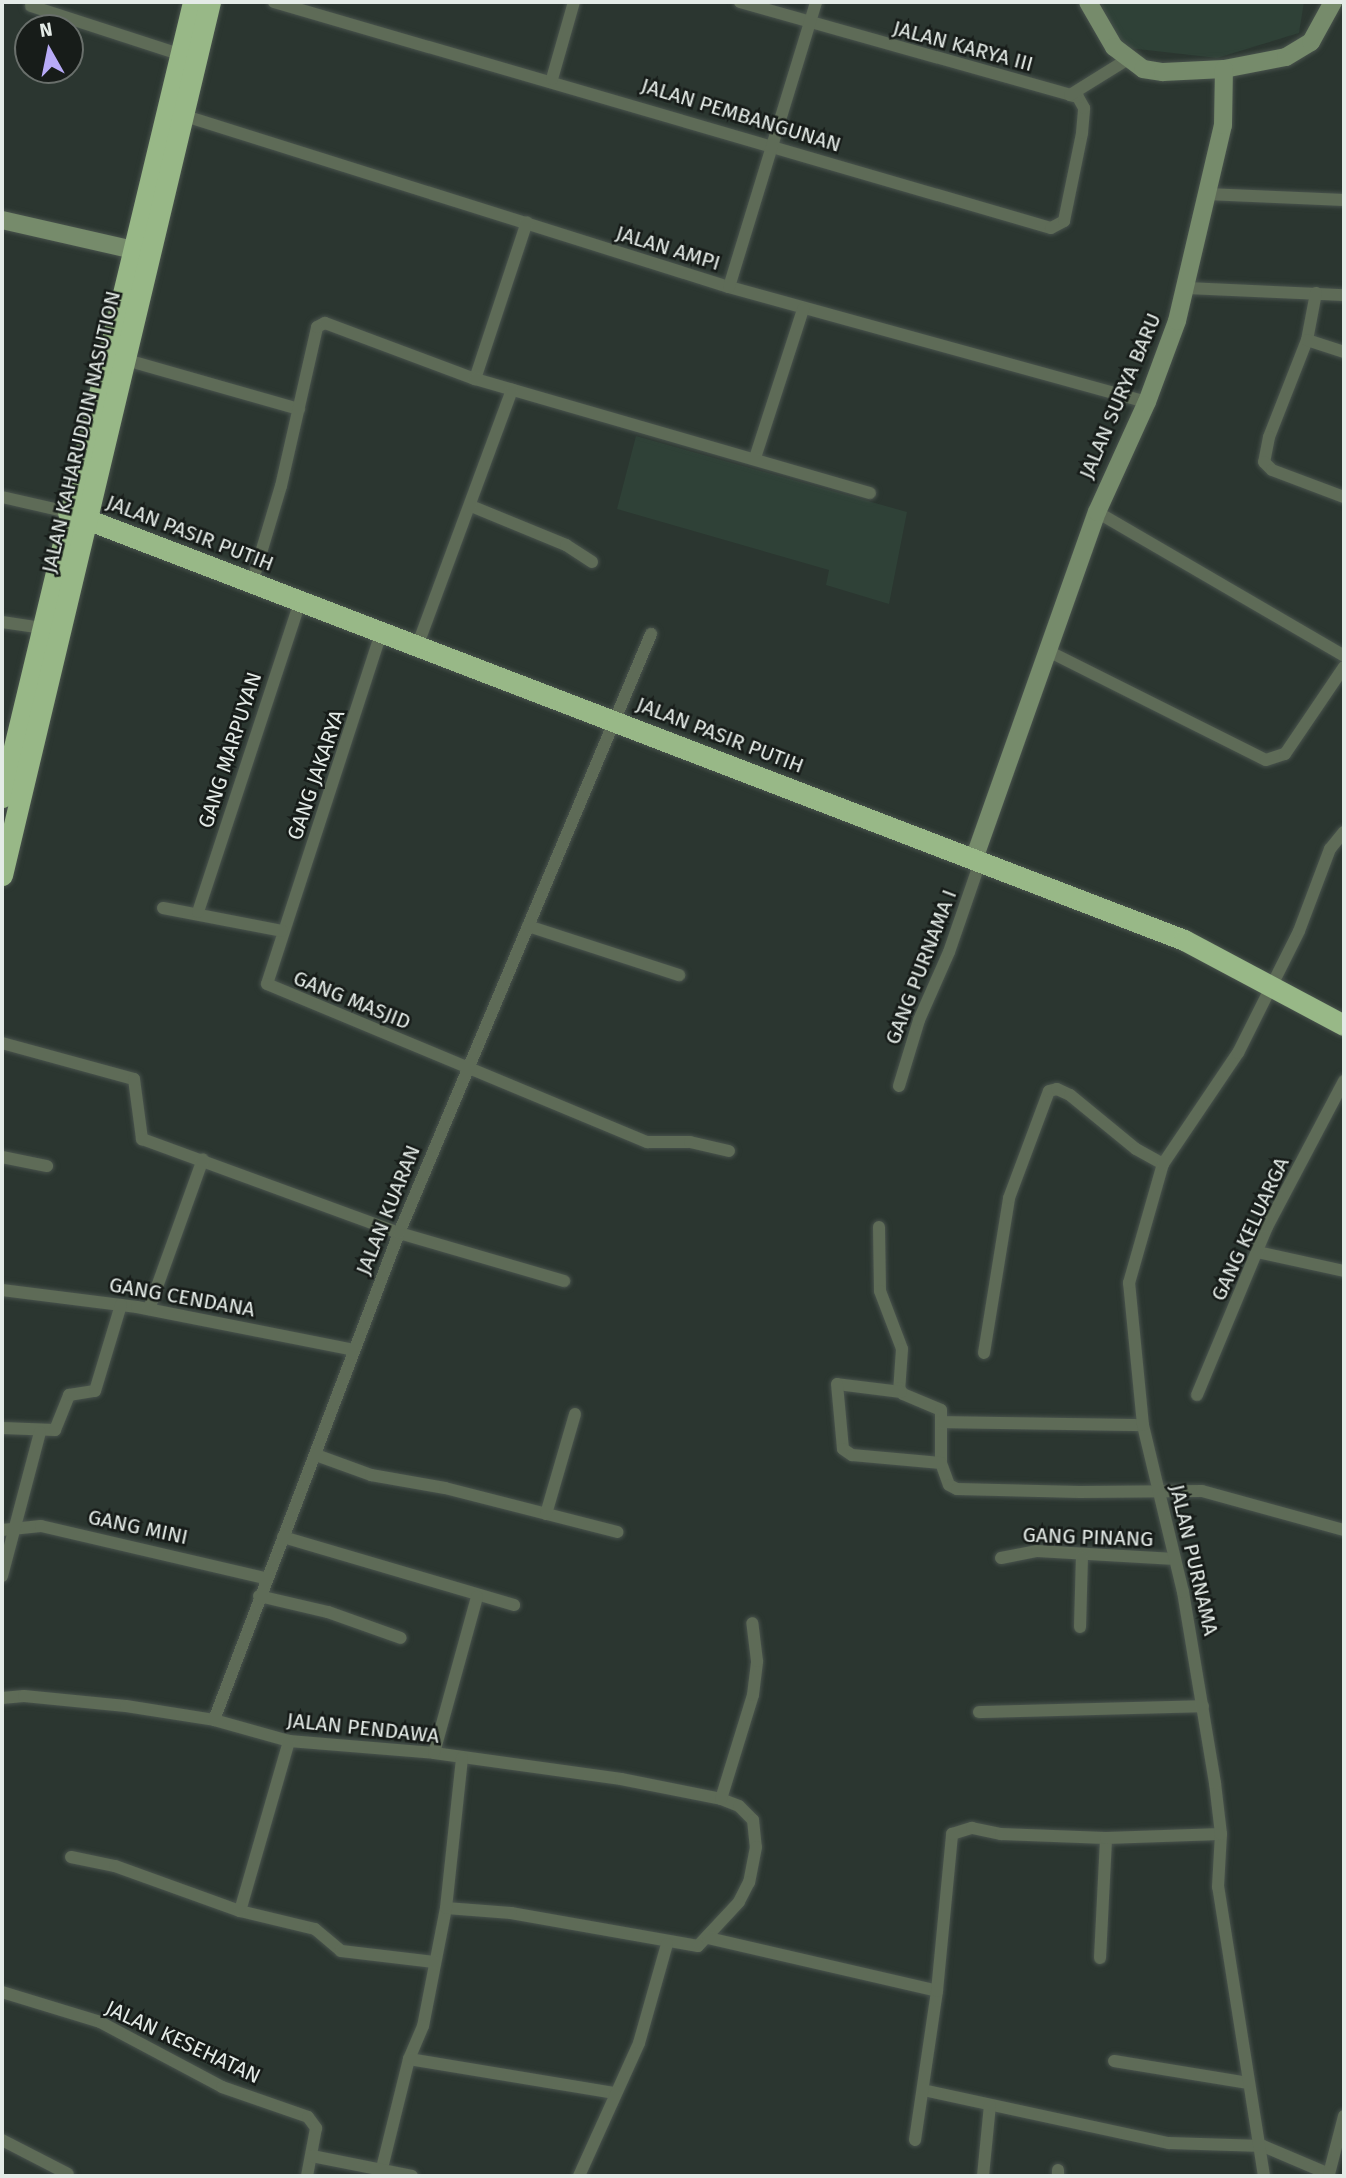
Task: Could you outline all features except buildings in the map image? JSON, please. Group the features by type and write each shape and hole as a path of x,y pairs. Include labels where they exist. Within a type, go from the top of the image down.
{"highway":[{"name":"JALAN KAHARUDDIN NASUTION","path":"2,875 134,250 193,2"},
{"name":"JALAN KAHARUDDIN NASUTION","path":"2,797 6,765 42,628 122,359 210,2"},
{"name":"JALAN PASIR PUTIH","path":"77,515 1184,940 1344,1025"}],"street":[{"name":"JALAN PEMBANGUNAN","path":"274,2 552,79 1057,227 1063,221 1082,133 1084,107 1078,97 1070,95"},
{"path":"552,79 574,2"},
{"name":"JALAN KARYA III","path":"740,2 1070,95"},
{"path":"729,287 816,2"},
{"path":"1088,2 1114,47 1128,59 1153,72 1224,69 1267,63 1311,42 1334,2 1344,4"},
{"path":"31,6 179,54"},
{"path":"1070,95 1128,59"},
{"name":"JALAN SURYA BARU","path":"977,860 1097,512 1147,402 1187,288 1223,125 1224,69"},
{"name":"JALAN AMPI","path":"183,116 352,172 527,222 803,309 1147,402"},
{"path":"1208,194 1344,200"},
{"path":"2,220 134,250"},
{"path":"475,379 527,222"},
{"path":"1187,288 1344,295"},
{"path":"1316,293 1307,340 1269,437 1264,462 1272,470 1344,498"},
{"path":"755,458 803,309"},
{"path":"252,583 299,410 317,327 325,323 475,379 870,493"},
{"path":"1307,340 1344,352"},
{"path":"122,359 299,410"},
{"path":"418,644 512,390"},
{"path":"2,497 77,515"},
{"path":"471,506 566,545 592,562"},
{"path":"1097,512 1344,656"},
{"name":"GANG MARPUYAN","path":"198,912 300,601"},
{"path":"2,622 42,628"},
{"name":"GANG JAKARYA","path":"282,931 340,770 382,630"},
{"name":"JALAN KUARAN","path":"214,1720 265,1578 316,1455 399,1233 471,1069 651,634"},
{"path":"1050,652 1266,760 1285,754 1344,667"},
{"name":"JALAN PURNAMA","path":"1264,2176 1218,1887 1221,1834 1203,1706 1175,1559 1143,1424 1129,1283 1163,1164 1238,1053 1299,932 1329,849 1344,832"},
{"name":"GANG PURNAMA I","path":"899,1086 919,1020 949,952 977,860"},
{"path":"163,908 198,912 282,931"},
{"path":"528,926 679,975"},
{"name":"GANG MASJID","path":"282,931 267,978 271,989 647,1142 690,1142 729,1152"},
{"path":"2,1042 134,1079 142,1139 203,1159 399,1233 564,1280"},
{"name":"GANG KELUARGA","path":"1197,1395 1256,1252 1344,1082"},
{"path":"984,1353 1009,1198 1049,1091 1070,1095 1136,1149 1163,1164"},
{"path":"2,1157 47,1166"},
{"path":"149,1309 203,1159"},
{"path":"879,1227 880,1291 902,1349 901,1392"},
{"path":"1256,1252 1344,1271"},
{"name":"GANG CENDANA","path":"2,1290 149,1309 354,1350"},
{"path":"2,1428 40,1432 59,1427 69,1395 95,1391 121,1305"},
{"path":"942,1463 852,1455 843,1448 837,1384 901,1392 941,1410 945,1481 957,1489 1202,1491 1344,1530"},
{"path":"546,1514 575,1414"},
{"path":"941,1422 1143,1424"},
{"path":"2,1576 40,1432"},
{"path":"316,1455 370,1475 445,1488 617,1532"},
{"name":"GANG MINI","path":"2,1530 41,1526 265,1578"},
{"path":"284,1536 477,1597 514,1605"},
{"name":"GANG PINANG","path":"1000,1558 1037,1551 1082,1557 1175,1559"},
{"path":"1080,1627 1082,1557"},
{"path":"259,1596 328,1612 401,1638"},
{"path":"434,1753 477,1597"},
{"path":"446,1908 511,1913 667,1944 694,1947 708,1938 739,1902 749,1882 756,1847 753,1821 739,1806 721,1799 753,1695 757,1661 752,1623"},
{"name":"JALAN PENDAWA","path":"2,1698 24,1696 126,1706 214,1720 289,1741 434,1753 621,1779 721,1799"},
{"path":"979,1712 1203,1706"},
{"path":"240,1911 289,1741"},
{"path":"381,2174 408,2059 423,2026 446,1908 462,1758"},
{"path":"915,2140 937,1991 952,1834 972,1828 1001,1834 1106,1838 1221,1834"},
{"path":"1100,1958 1106,1838"},
{"path":"71,1857 115,1866 240,1911 315,1929 341,1951 434,1962"},
{"path":"708,1938 937,1991"},
{"path":"579,2176 649,2017 667,1944"},
{"name":"JALAN KESEHATAN","path":"2,1992 100,2022 222,2087 308,2117 316,2128 307,2176"},
{"path":"408,2059 615,2093"},
{"path":"1114,2061 1248,2083"},
{"path":"923,2090 1169,2143 1258,2145 1329,2174 1344,2116"},
{"path":"983,2176 990,2105"},
{"path":"2,2140 68,2175"},
{"path":"312,2155 381,2174 412,2176"}],"shaded area":[{"path":"1100,2 1304,2 1299,33 1217,58 1120,47"},
{"path":"636,436 907,512 889,604 826,585 829,570 617,509"}]}
